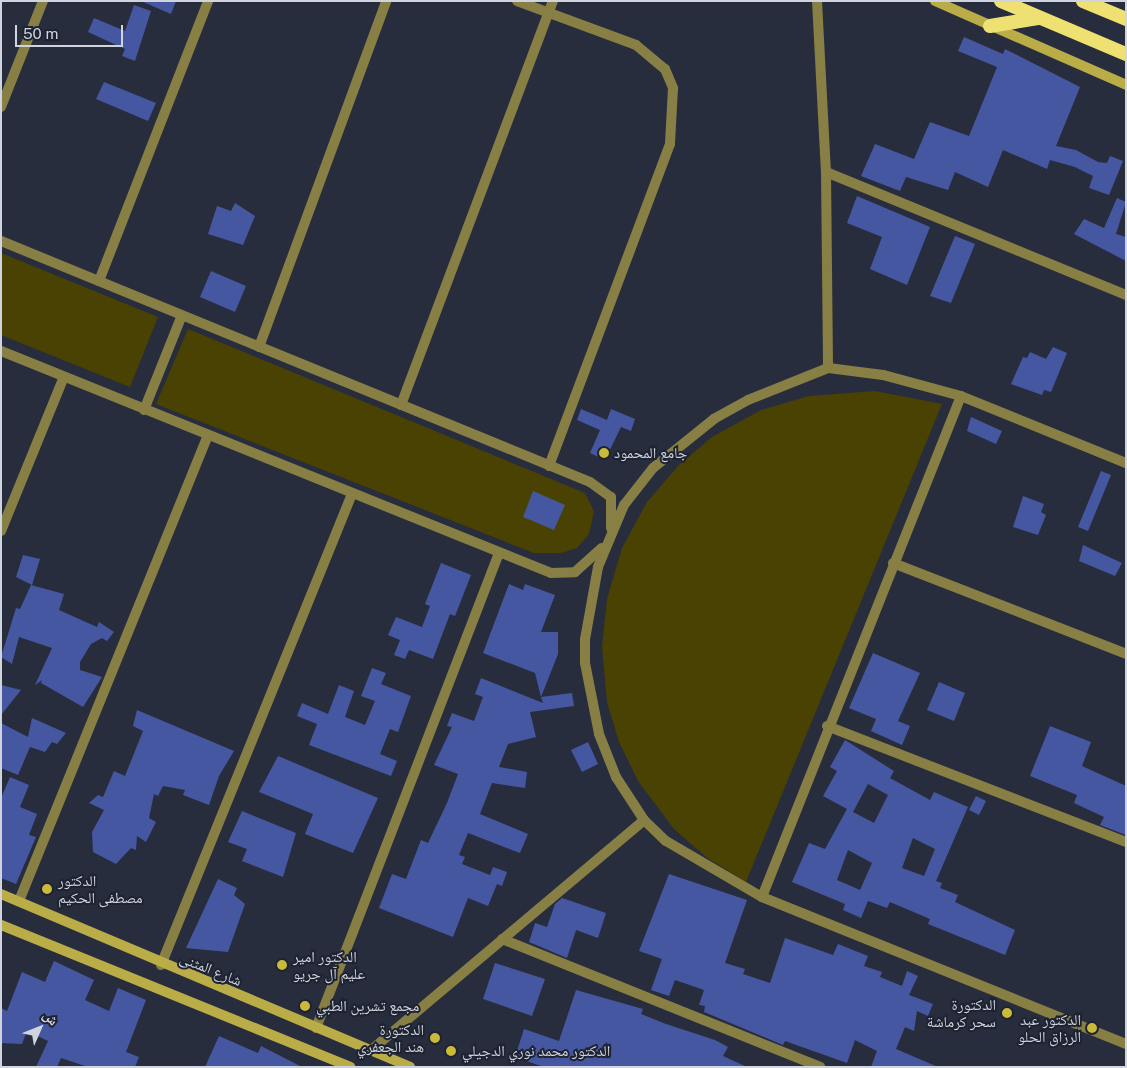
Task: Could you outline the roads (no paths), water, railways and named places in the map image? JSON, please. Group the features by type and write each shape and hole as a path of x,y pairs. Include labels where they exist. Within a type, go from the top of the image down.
{"highway":[{"path":"1001,1 1126,54"},
{"path":"1082,1 1126,19"},
{"path":"990,26 1039,18"}],"main road":[{"path":"935,1 1126,85"},
{"name":"شارع المثنى","path":"1,894 161,964 410,1067"},
{"path":"1,924 348,1066"}],"street":[{"path":"1,107 43,1"},
{"path":"99,281 208,1"},
{"path":"259,347 386,1"},
{"path":"517,1 636,45 652,56 673,88 674,115 670,144 549,466"},
{"path":"401,405 553,1"},
{"path":"817,1 826,172 828,368"},
{"path":"826,172 1126,295"},
{"path":"1,241 604,489 611,497 610,538 584,566 563,576 499,553 1,351"},
{"path":"144,410 182,315"},
{"path":"1126,463 961,396 883,375 828,368 748,400 684,440 636,487 610,538 587,614 585,663 599,734 616,777 644,820 693,860 762,897 1126,1044"},
{"path":"1,531 64,377"},
{"path":"762,897 827,726 961,396"},
{"path":"19,901 208,435"},
{"path":"161,964 352,494"},
{"path":"316,1028 499,553"},
{"path":"893,563 1126,654"},
{"path":"827,726 1126,842"},
{"path":"370,1051 644,820"},
{"path":"502,938 820,1067"}],"place":[{"name":"جامع المحمود","path":"604,453"},
{"name":"الدكتور مصطفى الحكيم","path":"47,889"},
{"name":"الدكتور امير عليم آل جريو","path":"282,965"},
{"name":"مجمع تشرين الطبي","path":"305,1006"},
{"name":"الدكتورة سحر كرماشة","path":"1007,1013"},
{"name":"الدكتور عبد الرزاق الحلو","path":"1092,1028"},
{"name":"الدكتورة هند الجعفري","path":"435,1038"},
{"name":"الدكتور محمد نوري الدجيلي","path":"451,1051"}]}
